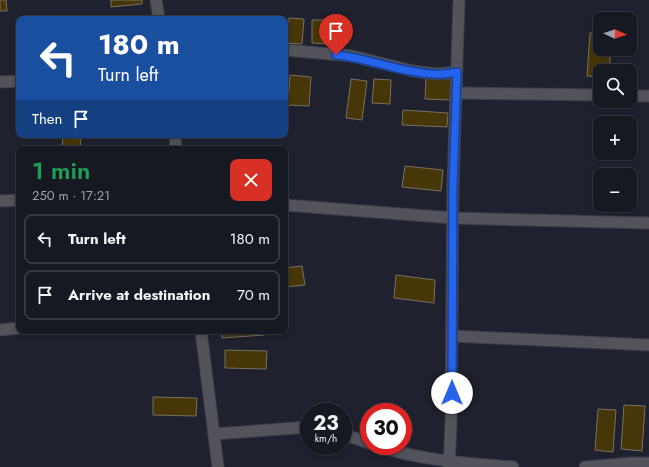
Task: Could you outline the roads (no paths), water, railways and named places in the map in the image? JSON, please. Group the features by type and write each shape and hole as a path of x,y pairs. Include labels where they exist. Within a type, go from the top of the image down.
{"street":[{"path":"156,0 159,16"},
{"path":"449,464 451,422 453,218 459,0"},
{"path":"288,50 352,56 413,71 436,74 457,72"},
{"path":"0,82 16,81"},
{"path":"456,93 593,95"},
{"path":"637,96 649,96"},
{"path":"0,201 16,200"},
{"path":"288,205 453,218 649,223"},
{"path":"0,330 16,328"},
{"path":"201,334 218,467"},
{"path":"452,336 649,345"},
{"path":"214,434 300,428"},
{"path":"412,455 449,464 513,467"},
{"path":"585,467 649,463"}]}
